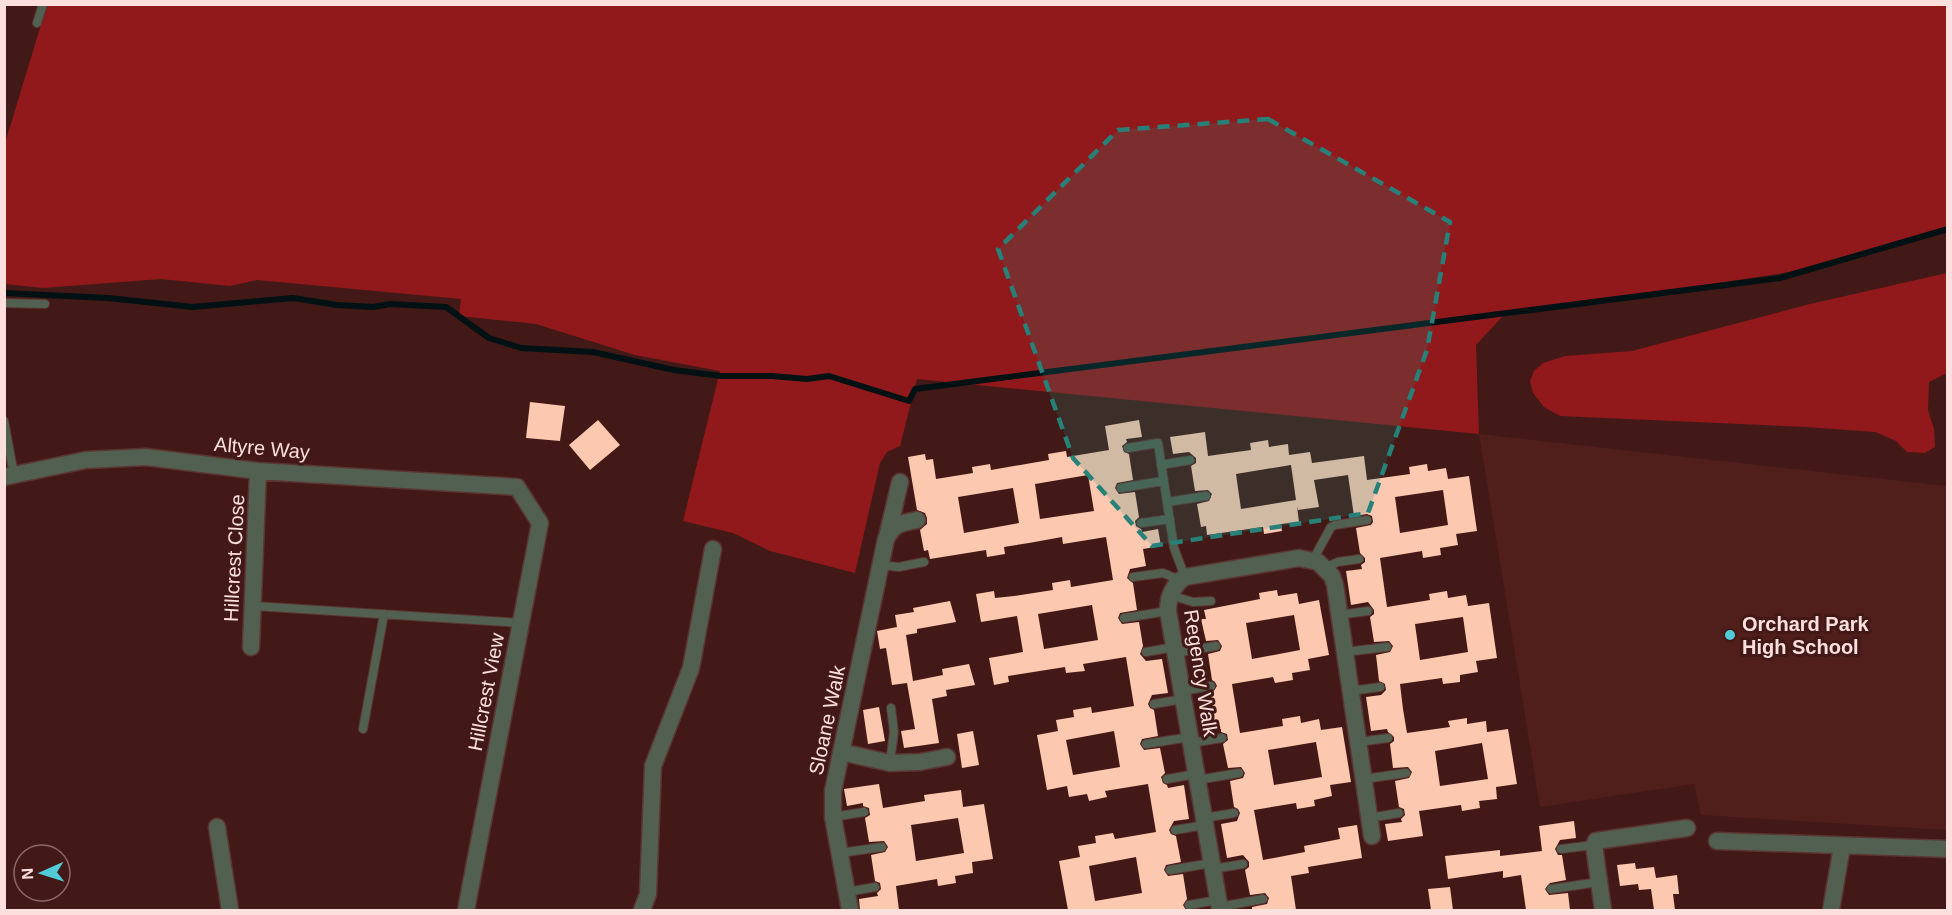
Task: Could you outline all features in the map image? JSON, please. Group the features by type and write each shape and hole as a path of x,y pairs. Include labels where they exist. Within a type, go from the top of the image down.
{"street":[{"name":"Altyre Way","path":"9,476 86,460 146,457 258,471 517,487"},
{"name":"Hillcrest Close","path":"250,647 258,471"},
{"name":"Sloane Walk","path":"850,910 833,817 833,791 880,565 900,482"},
{"name":"Hillcrest View","path":"466,910 540,523 517,487"},
{"path":"886,539 891,529 897,525 917,520"},
{"path":"642,910 648,894 653,766 691,668 713,549"},
{"path":"1183,579 1289,558 1319,564 1335,585 1372,836"},
{"name":"Regency Walk","path":"1183,579 1169,603 1174,650 1219,906"},
{"path":"841,752 890,763 947,758"},
{"path":"218,827 230,910"},
{"path":"1603,910 1595,843 1687,828"},
{"path":"1717,841 1947,849"},
{"path":"1832,910 1842,846"}],"lane":[{"path":"37,23 43,4"},
{"path":"4,303 45,304"},
{"path":"4,421 9,476"},
{"path":"1128,448 1158,443 1174,548 1183,579"},
{"path":"1161,465 1190,460"},
{"path":"1121,488 1163,481"},
{"path":"1167,502 1206,496"},
{"path":"1141,523 1170,519"},
{"path":"1359,559 1319,564 1331,527 1366,520"},
{"path":"880,565 899,567 924,562"},
{"path":"1133,577 1163,573 1183,579"},
{"path":"1124,618 1169,603 1211,601"},
{"path":"253,606 521,623"},
{"path":"1340,615 1368,611"},
{"path":"363,729 384,614"},
{"path":"1146,652 1216,646"},
{"path":"1345,652 1387,646"},
{"path":"1154,704 1211,686"},
{"path":"1350,691 1380,687"},
{"path":"890,763 894,732 891,708"},
{"path":"1146,744 1222,738"},
{"path":"1358,742 1388,738"},
{"path":"1167,779 1239,773"},
{"path":"1364,779 1406,773"},
{"path":"833,817 864,813"},
{"path":"1175,830 1234,813"},
{"path":"1369,818 1399,813"},
{"path":"1561,849 1595,843"},
{"path":"840,853 882,847"},
{"path":"1170,870 1243,864"},
{"path":"1551,889 1599,882"},
{"path":"847,892 875,887"},
{"path":"1189,905 1219,906 1263,899"}],"highlighted area":[{"path":"1268,119 1450,222 1427,350 1368,513 1152,546 1073,458 998,249 1118,130"}],"shaded area":[{"path":"47,5 1947,5 1947,228 1789,272 1503,316 1476,345 1479,434 917,379 900,446 887,452 880,463 855,573 770,551 733,533 683,521 720,371 635,355 536,324 459,316 461,299 257,280 230,286 161,279 43,288 5,284 5,143"},
{"path":"1947,273 1947,373 1929,382 1928,410 1934,429 1935,447 1925,453 1907,452 1896,441 1875,432 1560,416 1544,407 1533,393 1530,381 1534,371 1543,363 1565,356 1632,351 1810,304"},
{"name":"Orchard Park High School","path":"1479,434 1947,486 1947,830 1701,815 1694,784 1540,807"}],"building":[{"path":"530,402 565,406 560,441 526,438"},
{"path":"598,420 620,445 590,470 569,445"},
{"path":"1139,420 1142,437 1126,439 1127,442 1122,446 1124,452 1129,454 1133,480 1117,483 1115,488 1119,494 1135,492 1139,517 1135,521 1136,526 1142,532 1158,529 1161,546 1143,549 1146,566 1130,569 1127,578 1133,583 1137,610 1120,613 1118,618 1122,624 1139,622 1143,646 1140,654 1146,661 1162,659 1168,693 1152,695 1148,704 1154,710 1158,736 1142,739 1140,744 1144,750 1160,748 1165,773 1161,777 1168,788 1184,785 1189,819 1174,821 1169,830 1176,836 1181,862 1166,865 1164,870 1168,876 1183,874 1187,899 1183,905 1186,910 1068,910 1059,861 1080,857 1078,846 1096,843 1095,836 1113,833 1115,839 1156,832 1148,784 1105,791 1107,797 1089,801 1087,794 1069,797 1067,786 1047,790 1037,735 1058,731 1056,720 1074,717 1073,710 1091,707 1092,713 1134,706 1126,657 1083,664 1085,671 1066,673 1065,667 1008,676 1009,682 994,685 989,658 1023,652 1017,616 981,622 976,594 994,591 995,598 1053,590 1052,583 1070,580 1071,587 1113,580 1106,537 1063,544 1062,537 1004,547 1005,554 987,557 986,550 930,559 928,550 924,551 920,530 927,524 927,518 925,513 917,510 908,457 925,454 926,460 933,459 936,479 973,473 972,467 990,464 991,470 1049,460 1048,454 1066,451 1067,457 1109,450 1105,426","holes":["1088,475 1094,511 1040,519 1035,484","1013,488 1019,523 964,533 958,497","1092,605 1098,640 1044,649 1038,614","1114,731 1120,767 1073,775 1066,740","1136,857 1142,893 1095,901 1089,866"]},
{"path":"1205,432 1208,456 1251,450 1250,443 1268,440 1269,447 1288,444 1289,455 1310,452 1312,463 1364,456 1367,480 1410,474 1409,467 1427,464 1428,471 1446,468 1448,479 1469,476 1477,531 1456,534 1458,545 1440,548 1441,555 1423,558 1422,551 1380,558 1387,607 1430,600 1429,594 1447,591 1448,598 1466,595 1468,606 1489,603 1497,658 1476,661 1478,672 1460,675 1460,682 1443,684 1442,678 1400,684 1403,709 1407,733 1450,727 1448,721 1467,718 1467,724 1486,721 1487,732 1508,729 1517,784 1496,787 1497,799 1479,801 1480,808 1462,811 1461,805 1419,811 1423,836 1388,841 1385,824 1402,822 1401,819 1405,815 1404,809 1399,807 1395,781 1409,778 1412,772 1408,767 1393,768 1390,744 1394,741 1394,737 1387,729 1371,731 1366,697 1381,695 1386,690 1385,684 1379,681 1376,655 1390,652 1393,646 1389,641 1374,642 1370,617 1374,614 1374,610 1368,602 1351,605 1346,571 1362,569 1361,565 1365,562 1365,558 1360,553 1356,528 1371,525 1372,516 1367,514 1354,516 1348,475 1314,480 1319,507 1298,510 1297,506 1299,522 1281,524 1282,531 1264,534 1263,527 1207,535 1206,526 1201,527 1197,504 1209,501 1212,494 1208,490 1195,491 1191,466 1196,463 1196,458 1189,452 1173,454 1170,437","holes":["1291,465 1296,500 1241,509 1236,474","1443,490 1448,525 1400,533 1395,497","1463,617 1468,652 1420,660 1415,624","1482,743 1488,779 1440,786 1435,751"]},
{"path":"1277,590 1278,596 1297,593 1299,604 1319,600 1329,655 1308,659 1310,670 1292,673 1293,680 1275,683 1273,677 1232,684 1240,733 1283,726 1282,719 1300,716 1301,723 1319,719 1321,730 1342,727 1351,782 1330,785 1332,796 1314,800 1315,806 1297,809 1296,803 1254,810 1263,860 1305,852 1304,846 1340,839 1338,828 1357,825 1362,858 1308,867 1309,873 1291,876 1296,910 1252,910 1252,907 1267,904 1269,898 1265,893 1250,895 1245,870 1249,867 1249,862 1243,855 1227,858 1221,824 1237,821 1240,813 1234,807 1230,781 1243,778 1245,773 1241,767 1228,768 1223,744 1228,740 1227,734 1221,732 1221,729 1205,731 1199,698 1214,695 1213,692 1217,686 1212,680 1208,654 1220,651 1222,646 1218,640 1206,641 1201,619 1206,619 1204,610 1260,599 1259,593","holes":["1294,615 1300,650 1252,659 1246,623","1316,742 1322,777 1274,785 1268,750"]},
{"path":"950,601 956,622 917,629 917,633 906,635 913,681 943,675 942,669 969,664 975,685 946,690 947,696 932,699 939,743 904,748 901,731 915,729 907,683 892,685 886,648 880,649 877,631 897,627 895,615 914,612 913,608"},
{"path":"879,707 885,741 868,744 863,710"},
{"path":"973,731 979,765 962,768 957,734"},
{"path":"879,784 883,808 925,801 924,795 961,790 963,807 984,804 993,859 972,862 973,873 955,876 956,883 938,886 937,879 896,886 899,910 860,910 859,899 878,896 877,893 881,889 880,883 875,881 871,855 885,852 888,847 884,841 869,842 865,818 870,815 869,808 863,806 863,803 847,806 844,789","holes":["958,818 964,853 916,861 911,825"]},
{"path":"1574,821 1576,838 1560,840 1555,849 1558,855 1562,855 1566,880 1550,883 1545,889 1549,895 1568,893 1570,910 1526,910 1521,875 1503,878 1503,871 1448,879 1445,856 1500,850 1500,856 1542,851 1539,826"},
{"path":"1635,863 1636,869 1654,867 1656,878 1677,875 1679,894 1673,894 1675,910 1654,910 1651,889 1639,890 1638,884 1620,886 1617,865"},
{"path":"1450,887 1453,910 1431,910 1428,889"}],"waterway":[{"path":"4,293 108,298 193,307 293,298 337,305 373,307 390,304 446,307 489,338 521,348 593,352 674,370 721,376 807,379 829,376 909,401 915,389 1780,278 1948,229"}],"place":[{"name":"Orchard Park High School","path":"1730,635"}]}
